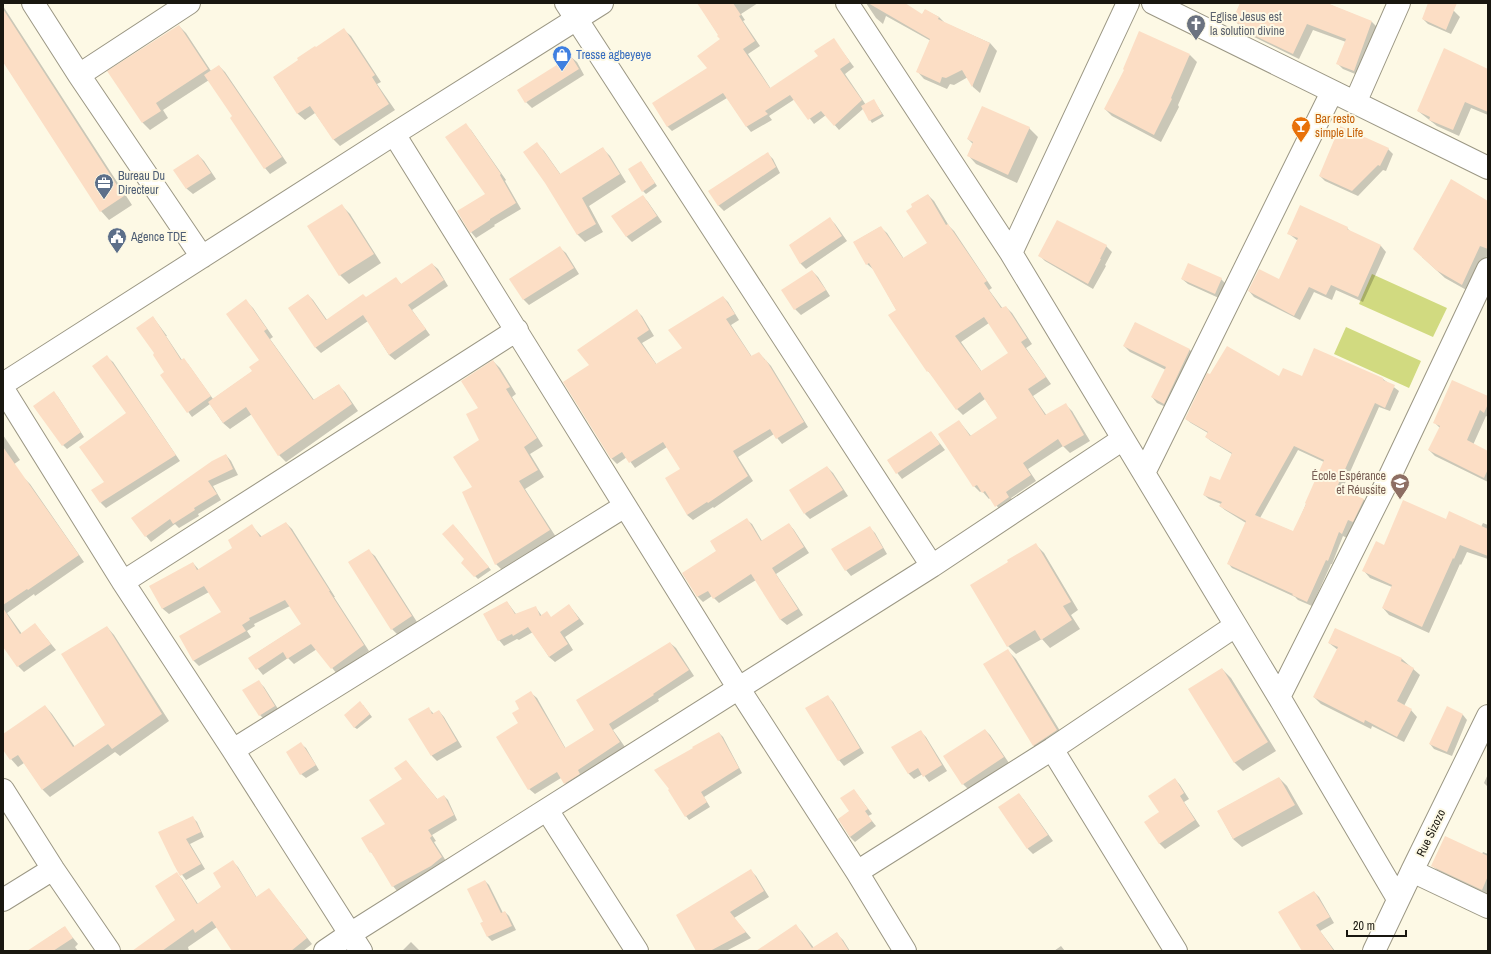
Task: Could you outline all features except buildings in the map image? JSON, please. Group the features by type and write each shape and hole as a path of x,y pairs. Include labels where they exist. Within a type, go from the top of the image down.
{"street":[{"path":"33,3 79,75 202,257"},
{"path":"79,75 189,3"},
{"path":"3,384 394,134 571,11 602,3"},
{"path":"847,3 1011,253 1279,697 1398,899"},
{"path":"1011,253 1128,3"},
{"path":"1153,3 1488,168"},
{"path":"1355,103 1399,3"},
{"path":"571,11 932,566"},
{"path":"1144,473 1332,92"},
{"path":"394,134 739,689 857,872 905,951"},
{"path":"1279,697 1389,478 1488,269"},
{"path":"123,582 517,330"},
{"path":"3,389 123,582 356,943"},
{"path":"325,951 356,943 546,810 932,566 1123,439"},
{"path":"232,750 625,506"},
{"path":"857,872 1052,749 1235,626"},
{"name":"Rue Sizozo","path":"1374,951 1488,716"},
{"path":"1052,749 1176,951"},
{"path":"3,790 53,869 110,951"},
{"path":"546,810 637,951"},
{"path":"3,900 53,869"},
{"path":"1412,871 1488,907"}],"green space":[{"path":"1372,274 1447,308 1433,337 1359,304"},
{"path":"1346,327 1421,361 1409,388 1334,354"}],"place":[{"name":"Eglise Jesus est la solution divine","path":"1196,41"},
{"name":"Tresse agbeyeye","path":"562,72"},
{"name":"Bar resto simple Life","path":"1301,143"},
{"name":"Bureau Du Directeur","path":"104,200"},
{"name":"Agence TDE","path":"117,254"},
{"name":"École Espérance et Réussite","path":"1400,500"}]}
